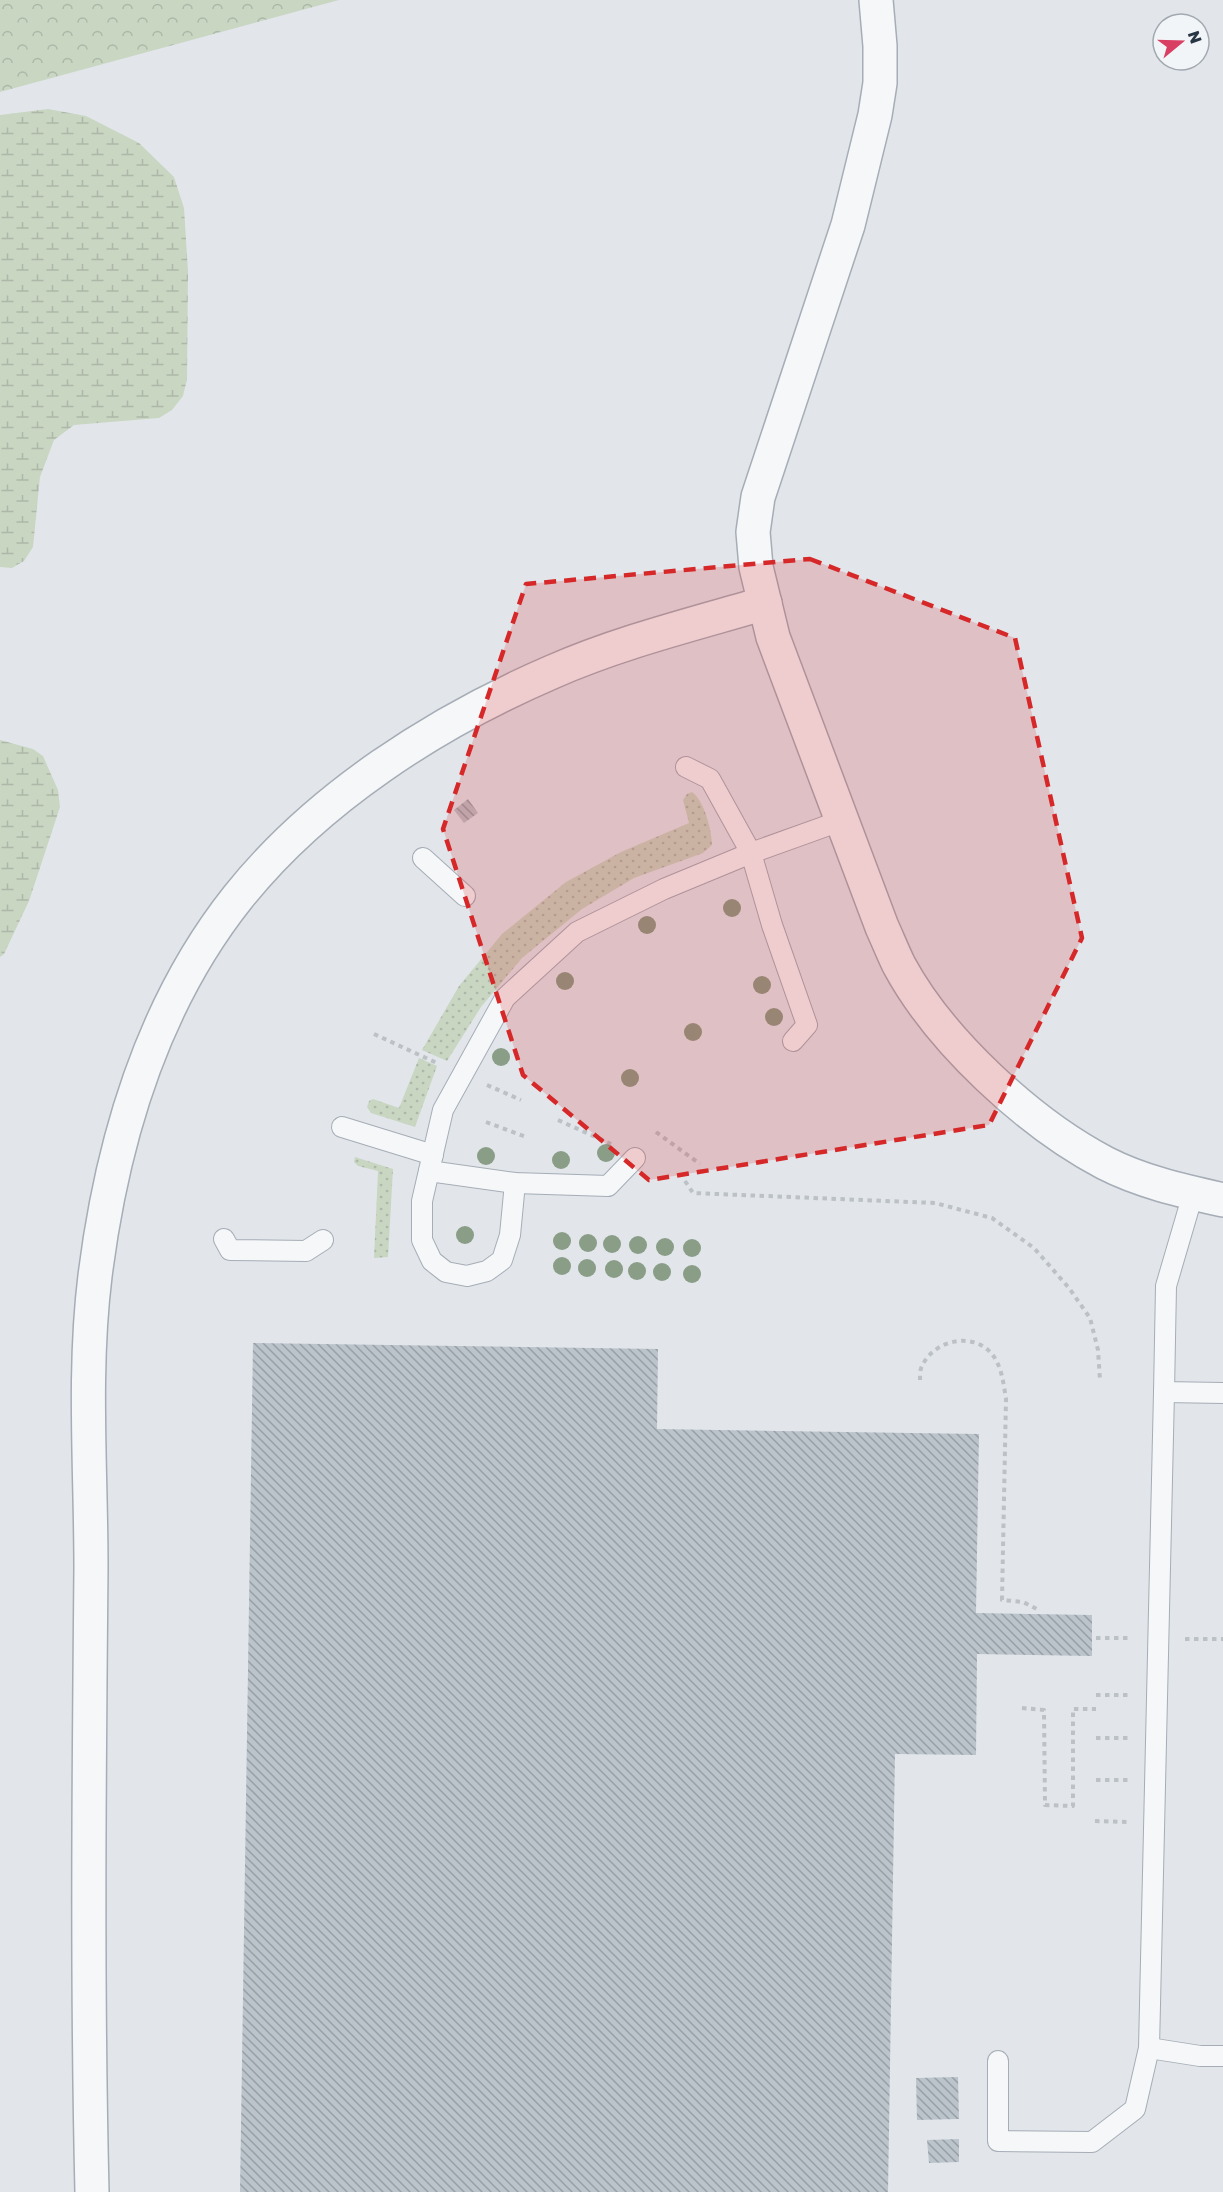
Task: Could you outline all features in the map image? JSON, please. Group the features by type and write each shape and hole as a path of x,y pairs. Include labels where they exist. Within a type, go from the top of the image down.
{"street":[{"path":"876,0 880,83 875,115 848,225 758,497 753,532 756,567 773,638 882,927 900,966 924,1003 952,1038 1021,1105 1062,1137 1106,1163 1166,1187 1208,1197"},
{"path":"92,2192 88,1944 91,1561 88,1373 95,1280 104,1213 118,1146 138,1081 165,1017 198,954 237,898 278,852 325,810 374,772 431,734 492,700 554,670 623,645 765,603"}],"lane":[{"path":"686,766 710,778 751,853 772,925 807,1025 793,1041"},
{"path":"515,1183 510,1236 502,1260 487,1271 467,1276 446,1272 432,1261 422,1240 422,1201 443,1110 505,998 577,932 664,889 751,853 843,820"},
{"path":"423,858 465,896"},
{"path":"342,1127 431,1163 515,1183 608,1186 635,1158"},
{"path":"998,2061 998,2141 1092,2142 1136,2109 1149,2048 1166,1286 1208,1197"},
{"path":"224,1239 230,1250 306,1251 323,1240"},
{"path":"1164,1392 1223,1393"},
{"path":"1149,2048 1200,2056 1223,2056"}],"path":[{"path":"374,1034 443,1066"},
{"path":"495,1088 521,1100"},
{"path":"558,1120 617,1147"},
{"path":"486,1122 526,1137"},
{"path":"656,1132 700,1164"},
{"path":"686,1181 693,1193 935,1203 992,1218 1035,1248 1090,1318 1098,1350 1100,1380"},
{"path":"920,1380 921,1366 935,1350 948,1341 971,1341 991,1352 1000,1368 1006,1398 1002,1600 1023,1602 1036,1610"},
{"path":"1096,1638 1128,1638"},
{"path":"1182,1639 1223,1639"},
{"path":"1096,1695 1131,1695"},
{"path":"1022,1708 1044,1710 1045,1805 1072,1806 1073,1709 1096,1709"},
{"path":"1096,1738 1131,1738"},
{"path":"1096,1780 1129,1780"},
{"path":"1095,1821 1128,1822"}],"highlighted area":[{"path":"810,559 1015,638 1082,938 989,1125 649,1180 523,1075 443,829 526,584"}],"green space":[{"path":"0,0 339,0 0,92"},
{"path":"48,109 86,116 139,143 174,177 184,208 188,272 187,379 183,396 172,410 159,418 74,425 54,440 40,477 33,547 24,561 12,568 0,567 0,115"},
{"path":"0,740 33,749 43,756 58,790 60,807 29,901 4,954 0,957"},
{"path":"692,792 700,802 706,816 712,845 703,853 634,878 582,909 522,958 481,1007 447,1061 422,1050 459,986 502,934 566,882 621,852 689,823 683,800 687,794"},
{"path":"419,1058 437,1066 415,1127 371,1113 367,1107 369,1101 373,1099 399,1108"},
{"path":"355,1157 393,1169 388,1257 374,1258 378,1171 358,1166 354,1162"}],"building":[{"path":"468,799 478,813 464,823 454,810"},
{"path":"253,1343 658,1349 657,1429 979,1434 976,1613 1092,1615 1092,1656 977,1654 976,1755 895,1754 888,2192 240,2192"},
{"path":"958,2077 959,2119 917,2120 916,2078"},
{"path":"959,2139 959,2162 929,2163 927,2140"}]}
